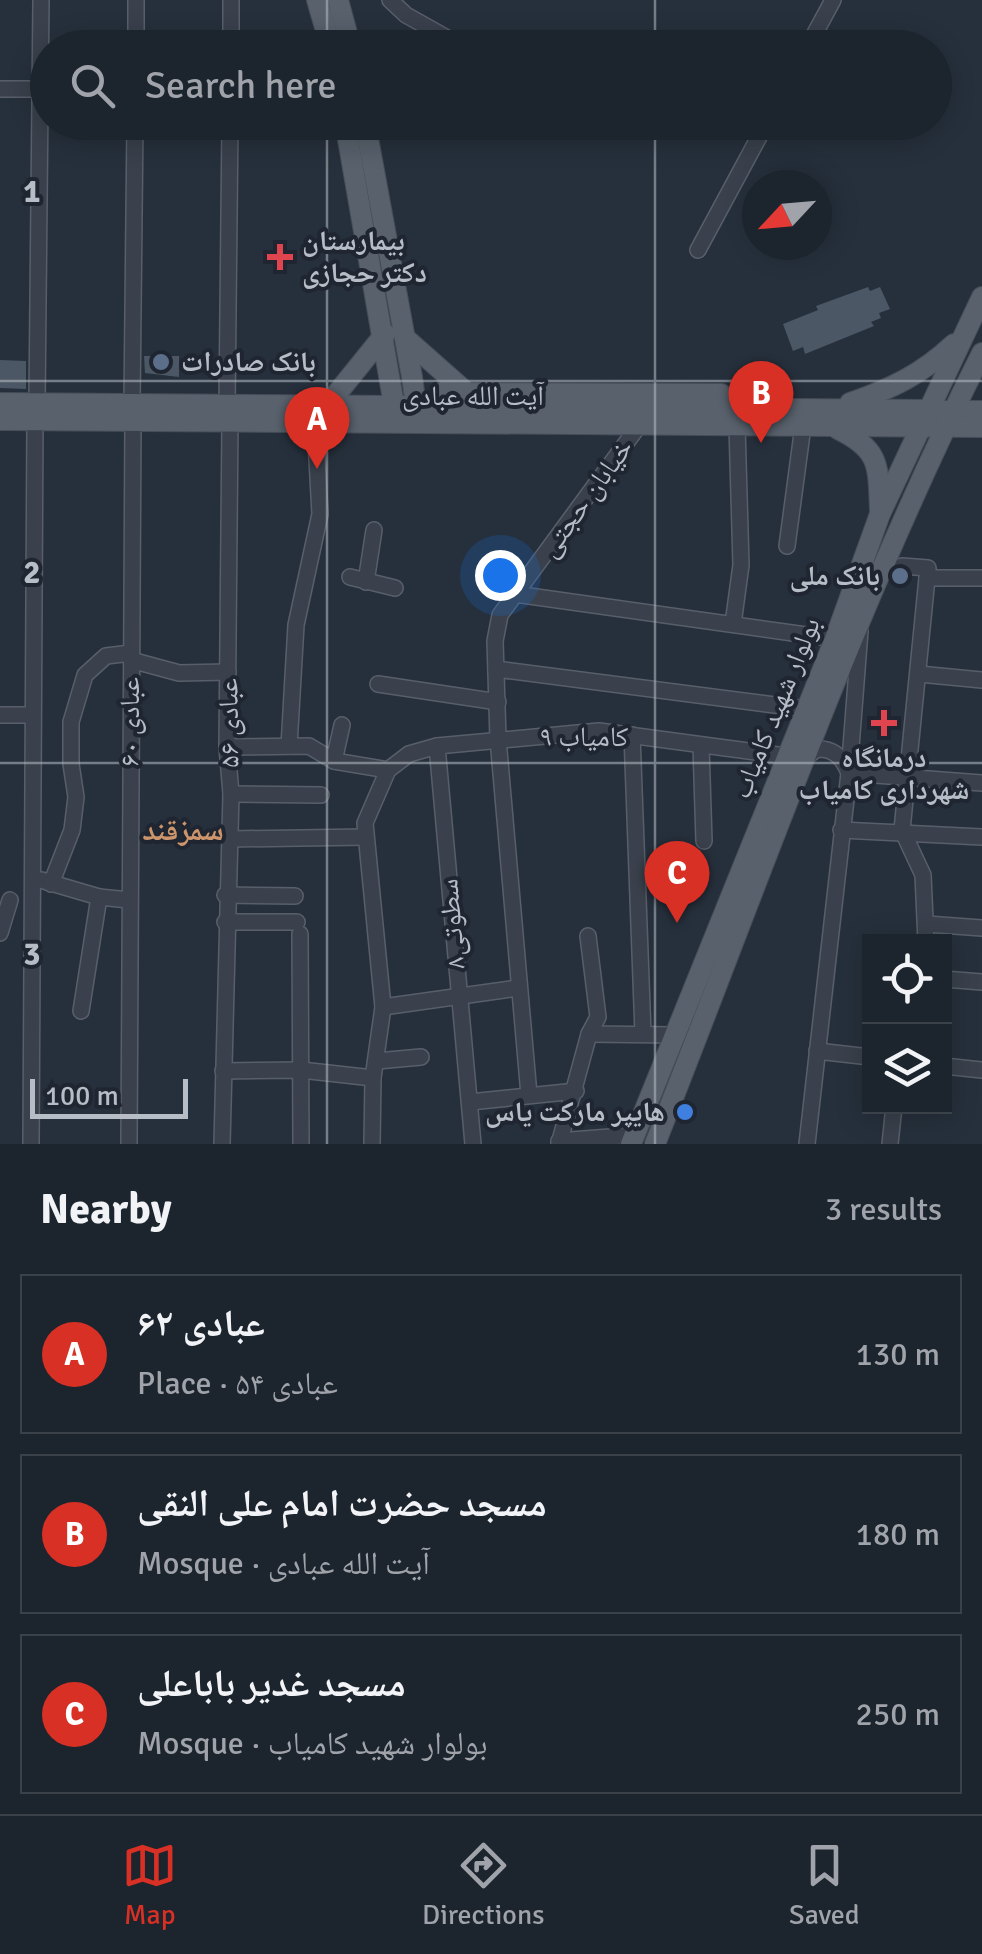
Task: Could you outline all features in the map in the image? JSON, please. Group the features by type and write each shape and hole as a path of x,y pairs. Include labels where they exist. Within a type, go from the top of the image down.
{"main road":[{"path":"317,0 326,30"},
{"path":"338,0 346,30"},
{"path":"349,140 411,415"},
{"path":"368,140 395,336 394,405 411,415"},
{"name":"بولوار شهید کامیاب","path":"655,1144 796,757 806,709 880,514 982,297"},
{"path":"395,336 466,392"},
{"path":"320,415 395,336"},
{"path":"807,417 895,388 928,368 962,336"},
{"name":"بولوار شهید کامیاب","path":"633,1140 796,757 982,353"},
{"path":"411,415 431,394 466,392 779,395 850,402 924,419 949,419 982,411"},
{"name":"آیت الله عبادی","path":"0,403 36,412"},
{"name":"آیت الله عبادی","path":"320,415 394,405"},
{"name":"آیت الله عبادی","path":"0,420 36,412 924,419"},
{"name":"آیت الله عبادی","path":"411,415 737,426 807,417 832,426 924,419"},
{"path":"949,419 982,428"},
{"path":"832,426 859,439 872,454 878,467 880,514"}],"street":[{"path":"41,0 42,30"},
{"path":"136,0 136,30"},
{"path":"230,0 230,30"},
{"path":"390,0 406,15 433,30"},
{"path":"815,30 834,0"},
{"path":"0,89 30,89"},
{"path":"32,1144 32,715 43,140"},
{"name":"عبادی ۶۰","path":"129,1144 135,140"},
{"name":"عبادی ۵۶","path":"222,1144 225,894 231,794 227,747 230,140"},
{"path":"698,250 757,140"},
{"path":"289,746 296,625 320,514 320,415"},
{"path":"787,546 807,417"},
{"name":"خیابان حجتی","path":"529,1095 498,740 496,669 500,616 640,424"},
{"path":"733,624 741,565 737,426"},
{"path":"374,530 358,579 395,588"},
{"path":"902,566 928,568 902,830 923,875 926,934"},
{"path":"927,578 982,578"},
{"path":"515,594 835,639"},
{"path":"806,1144 849,773 860,625"},
{"path":"51,884 72,830 76,797 70,764 71,722 85,674 106,656 131,656 179,673 228,672"},
{"path":"496,669 806,709"},
{"path":"919,674 982,680"},
{"path":"378,684 498,702"},
{"path":"0,715 32,715"},
{"path":"334,761 342,725"},
{"name":"کامیاب ۹","path":"388,770 409,754 437,746 598,732 796,757 817,749 830,751 844,761 849,773"},
{"path":"632,736 644,1034"},
{"path":"227,747 310,746 334,761 388,770 365,823 383,1007 374,1078 372,1144"},
{"name":"سطوتی۸","path":"437,746 473,1144"},
{"path":"701,746 704,841"},
{"path":"849,773 982,784"},
{"path":"231,794 322,795"},
{"path":"841,830 902,830 982,837"},
{"path":"228,839 365,836"},
{"path":"33,876 99,897 130,900"},
{"path":"225,894 295,896"},
{"path":"81,1011 99,897"},
{"path":"0,934 5,898 33,901"},
{"path":"225,922 299,928 301,1144"},
{"path":"927,924 982,928"},
{"path":"588,936 598,1017 589,1034 559,1143 633,1140"},
{"path":"952,980 982,982"},
{"path":"383,1007 518,988"},
{"path":"589,1034 675,1034"},
{"path":"816,1051 862,1056"},
{"path":"377,1061 421,1058"},
{"path":"952,1067 982,1070"},
{"path":"223,1071 301,1070 374,1078"},
{"path":"470,1102 576,1091"},
{"path":"890,1144 893,1114"}],"building":[{"path":"868,287 870,291 880,287 890,309 879,313 881,318 871,322 874,326 805,354 803,347 793,351 783,324 818,310 816,306"},
{"name":"بانک صادرات","path":"144,356 179,356 179,377 145,373"},
{"path":"0,360 26,361 26,389 0,388"}],"place":[{"name":"بیمارستان دکتر حجازی","path":"280,257"},
{"name":"بانک صادرات","path":"161,362"},
{"name":"مسجد حضرت امام علی النقی","path":"761,443"},
{"name":"عبادی ۶۲","path":"317,469"},
{"name":"بانک ملی","path":"900,576"},
{"name":"درمانگاه شهرداری کامیاب","path":"884,723"},
{"name":"مسجد غدیر باباعلی","path":"677,923"},
{"name":"هایپر مارکت یاس","path":"685,1112"}],"district":[{"name":"سمزقند","path":"183,830"}]}
